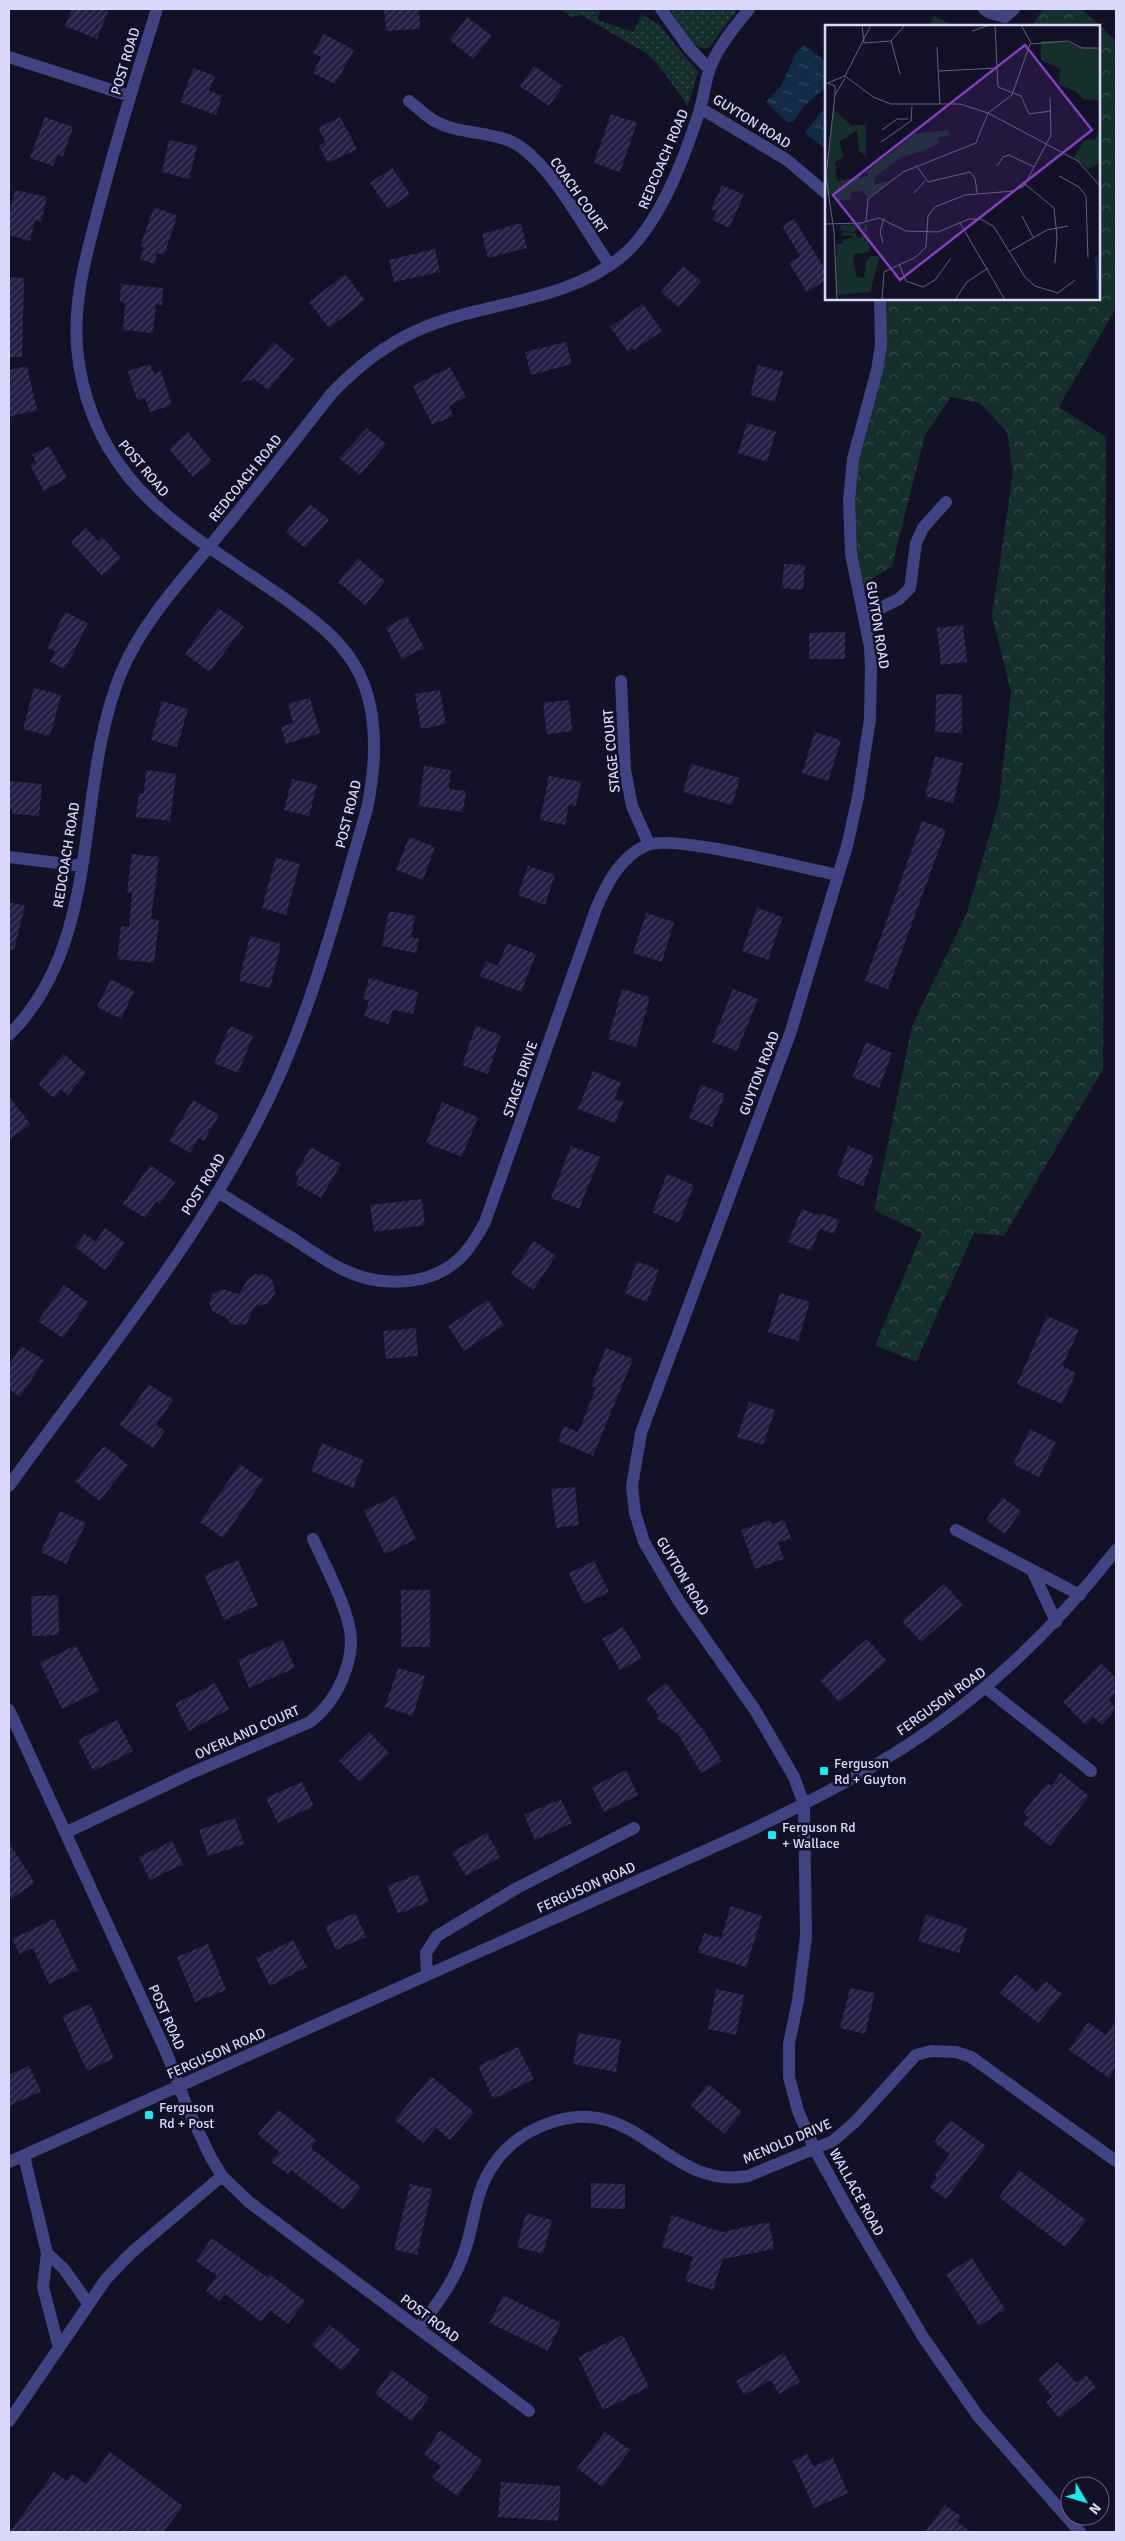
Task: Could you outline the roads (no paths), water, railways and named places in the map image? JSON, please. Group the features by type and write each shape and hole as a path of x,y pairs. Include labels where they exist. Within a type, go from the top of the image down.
{"street":[{"name":"POST ROAD","path":"9,1486 102,1360 218,1192 259,1120 302,1018 367,809 374,762 372,719 365,689 358,672 344,650 321,626 304,612 177,525 151,503 107,448 89,406 78,363 76,330 80,281 130,96 157,9"},
{"path":"661,9 689,48 709,69"},
{"name":"GUYTON ROAD","path":"749,9 718,51 709,69 700,108 787,160 825,192"},
{"path":"984,9 990,13 1005,17 1014,9"},
{"path":"9,57 130,96"},
{"name":"COACH COURT","path":"409,101 433,120 451,127 510,141 524,149 543,168 610,266"},
{"name":"REDCOACH ROAD","path":"9,1035 34,1004 58,959 75,907 99,747 121,672 146,627 332,394 372,356 418,330 565,288 582,281 610,266 633,246 656,216 674,178 700,108"},
{"name":"GUYTON ROAD","path":"804,1804 794,1777 755,1710 678,1600 652,1558 637,1522 632,1486 641,1433 790,1034 847,846 858,797 870,719 872,668 849,536 850,476 877,370 881,345 880,300"},
{"path":"864,616 899,600 910,588 916,543 923,528 946,502"},
{"name":"STAGE COURT","path":"621,682 626,770 632,806 650,844"},
{"path":"650,844 680,843 838,875"},
{"name":"STAGE DRIVE","path":"218,1192 332,1264 359,1276 387,1281 416,1280 442,1271 459,1259 474,1241 487,1216 605,887 622,863 650,844"},
{"path":"9,857 82,866"},
{"path":"956,1530 1080,1595"},
{"name":"OVERLAND COURT","path":"67,1832 189,1774 310,1722 325,1708 340,1684 346,1669 351,1642 343,1610 313,1538"},
{"name":"FERGUSON ROAD","path":"9,2162 746,1832 804,1804 888,1757 940,1723 986,1688 1056,1622 1116,1550"},
{"path":"1034,1572 1056,1622"},
{"path":"986,1688 1091,1771"},
{"name":"POST ROAD","path":"9,1710 67,1832 167,2054 210,2156 222,2176 249,2202 529,2411"},
{"name":"WALLACE ROAD","path":"804,1804 806,1937 798,2000 789,2044 789,2077 798,2111 814,2148 923,2337 950,2378 1008,2452 1080,2532"},
{"path":"426,1975 426,1953 437,1936 517,1888 634,1828"},
{"name":"MENOLD DRIVE","path":"419,2328 454,2277 465,2250 476,2202 494,2164 508,2147 538,2128 571,2117 605,2119 624,2125 704,2175 732,2178 748,2176 833,2141 844,2133 916,2055 931,2052 956,2052 984,2065 1116,2160"},
{"path":"24,2156 47,2253 43,2288 59,2348"},
{"path":"9,2421 88,2303 131,2253 222,2176"},
{"path":"47,2253 64,2269 88,2303"}],"water":[{"path":"804,45 825,61 825,88 803,107 793,122 787,122 766,102 781,86 796,53"},
{"path":"822,111 825,113 825,148 805,133"}],"place":[{"name":"Ferguson Rd + Guyton","path":"824,1771"},
{"name":"Ferguson Rd + Wallace","path":"772,1835"},
{"name":"Ferguson Rd + Post","path":"149,2115"}]}
